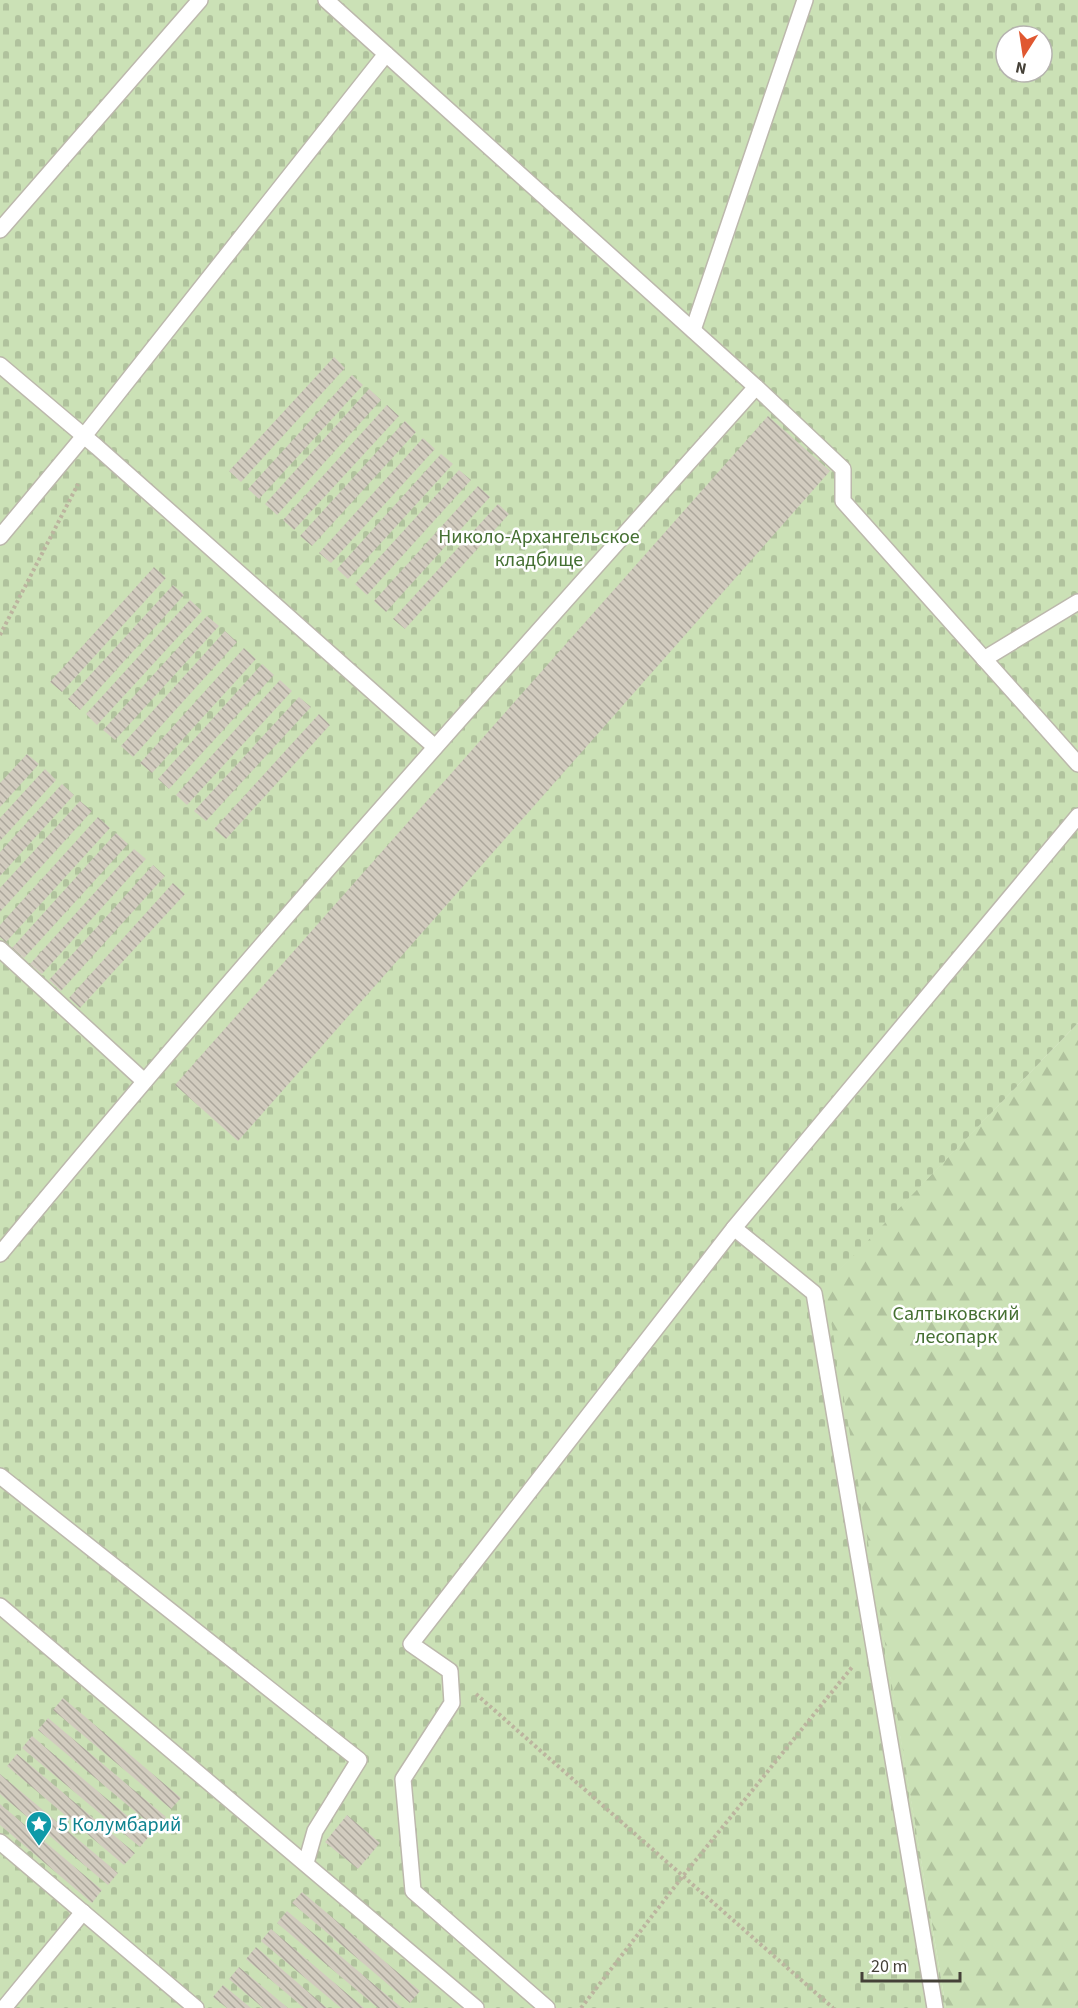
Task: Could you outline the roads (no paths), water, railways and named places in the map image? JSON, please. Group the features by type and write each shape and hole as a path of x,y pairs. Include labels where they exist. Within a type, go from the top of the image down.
{"lane":[{"path":"0,230 200,0"},
{"path":"326,0 756,387 843,469 843,501 1078,764"},
{"path":"693,330 805,0"},
{"path":"0,537 84,436 386,54"},
{"path":"0,365 97,447 435,747"},
{"path":"0,1254 144,1082 435,747 756,387"},
{"path":"984,659 1078,602"},
{"path":"547,2008 413,1892 403,1779 452,1703 450,1671 411,1644 734,1228 1078,816"},
{"path":"0,949 144,1082"},
{"path":"734,1228 814,1293 935,2008"},
{"path":"0,1476 359,1760 315,1832 306,1863"},
{"path":"0,1606 476,2008"},
{"path":"0,1842 196,2008"},
{"path":"4,2008 83,1912"}],"place":[{"name":"5 Колумбарий","path":"39,1847"}],"park label":[{"name":"Николо-Архангельское кладбище","path":"539,548"},
{"name":"Салтыковский лесопарк","path":"956,1324"}]}
